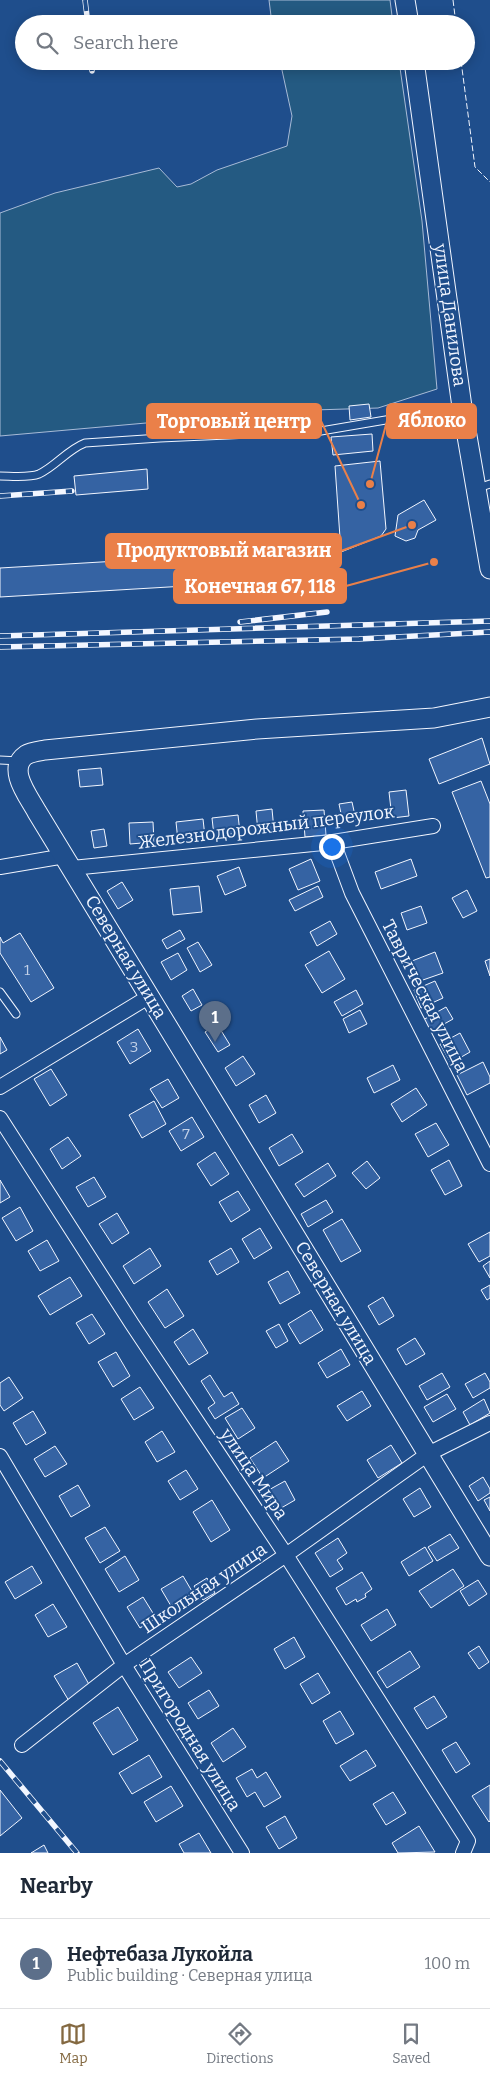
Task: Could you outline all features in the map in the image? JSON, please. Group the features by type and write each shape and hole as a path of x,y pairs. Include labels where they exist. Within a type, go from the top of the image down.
{"street":[{"path":"405,0 408,15"},
{"name":"улица Данилова","path":"415,70 462,407 484,486 490,569"},
{"path":"20,761 27,754 45,750 257,728 434,718 490,707"},
{"name":"Северная улица","path":"20,761 18,769 19,778 490,1556"},
{"name":"Железнодорожный переулок","path":"0,866 333,842 433,826"},
{"name":"Таврическая улица","path":"333,842 352,893 490,1164"},
{"path":"0,1087 150,996"},
{"name":"улица Мира","path":"0,1118 132,1324 286,1555 468,1840 463,1853"},
{"name":"Школьная улица","path":"22,1745 124,1665 286,1555 428,1454 490,1423"},
{"name":"Пригородная улица","path":"0,1456 124,1665 242,1853"}],"lane":[{"path":"0,476 38,475 56,464 74,448 84,443 321,431 462,407"},
{"path":"0,760 20,761"},
{"path":"0,992 16,1014"}],"shaded area":[{"path":"269,0 390,0 392,15 271,15"},
{"path":"282,70 400,70 422,221 437,389 378,408 281,411 0,436 0,213 55,193 159,168 177,187 191,184 217,170 287,146 292,116"}],"building":[{"path":"369,404 371,417 350,420 349,406"},
{"path":"372,434 373,451 333,455 331,437"},
{"path":"380,461 386,529 381,536 341,552 335,466"},
{"path":"147,469 148,489 76,495 74,476"},
{"path":"424,500 436,520 418,530 415,538 406,541 395,536 398,515"},
{"path":"269,552 270,581 0,597 0,568"},
{"path":"482,738 490,764 439,784 429,759"},
{"path":"101,768 103,785 80,787 78,770"},
{"path":"481,781 490,804 490,877 486,878 452,792"},
{"path":"406,790 409,816 392,818 389,792"},
{"path":"352,802 356,820 343,823 339,804"},
{"path":"272,809 274,830 258,832 256,811"},
{"path":"324,810 326,835 305,837 303,811"},
{"path":"238,815 240,833 214,836 212,818"},
{"path":"203,819 205,837 178,841 176,822"},
{"path":"153,822 154,842 130,844 129,823"},
{"path":"104,829 107,846 94,848 91,831"},
{"path":"311,859 320,881 298,890 289,869"},
{"path":"411,859 417,876 381,889 375,872"},
{"path":"239,867 246,886 225,895 217,876"},
{"path":"122,882 133,900 118,909 107,891"},
{"path":"199,886 202,912 173,915 170,889"},
{"path":"318,886 323,897 295,911 289,900"},
{"path":"467,890 477,911 463,918 452,898"},
{"path":"421,906 427,923 407,930 401,913"},
{"path":"330,921 337,934 317,946 310,932"},
{"path":"180,930 185,939 167,949 162,940"},
{"path":"20,933 54,988 31,1002 0,953 0,937 3,943"},
{"path":"198,942 212,965 200,972 187,948"},
{"path":"329,951 345,979 322,993 305,965"},
{"path":"435,952 443,973 420,981 412,961"},
{"path":"178,953 187,970 171,980 161,962"},
{"path":"490,959 490,976 485,961"},
{"path":"435,981 443,998 421,1008 414,990"},
{"path":"193,989 202,1005 191,1011 182,996"},
{"path":"356,990 363,1004 342,1016 334,1002"},
{"path":"446,1007 453,1019 430,1032 423,1020"},
{"path":"360,1010 367,1024 349,1033 343,1019"},
{"path":"217,1024 230,1045 218,1052 205,1032"},
{"path":"138,1029 151,1051 130,1064 117,1042"},
{"path":"460,1033 470,1052 451,1063 440,1044"},
{"path":"0,1037 7,1050 0,1054"},
{"path":"243,1056 255,1074 236,1086 225,1068"},
{"path":"483,1062 490,1077 490,1083 467,1095 457,1075"},
{"path":"393,1065 400,1080 374,1093 367,1078"},
{"path":"51,1069 67,1095 50,1106 34,1079"},
{"path":"168,1079 179,1098 162,1108 150,1089"},
{"path":"416,1088 427,1105 402,1122 391,1104"},
{"path":"266,1095 276,1113 259,1123 249,1105"},
{"path":"154,1101 166,1124 142,1138 129,1115"},
{"path":"192,1117 204,1137 181,1151 169,1131"},
{"path":"436,1123 449,1145 428,1157 415,1134"},
{"path":"292,1134 303,1152 279,1166 269,1148"},
{"path":"68,1137 81,1156 62,1169 50,1149"},
{"path":"215,1152 229,1174 211,1186 197,1164"},
{"path":"449,1160 462,1186 445,1195 431,1170"},
{"path":"367,1161 380,1178 366,1189 352,1173"},
{"path":"328,1163 336,1176 304,1197 295,1184"},
{"path":"94,1177 106,1197 88,1207 76,1187"},
{"path":"0,1180 10,1197 0,1203"},
{"path":"238,1191 250,1210 231,1222 219,1202"},
{"path":"326,1200 333,1212 308,1227 301,1214"},
{"path":"20,1207 33,1231 16,1241 2,1218"},
{"path":"117,1213 129,1233 112,1244 99,1224"},
{"path":"342,1219 361,1251 341,1262 323,1230"},
{"path":"260,1228 272,1248 254,1259 242,1239"},
{"path":"490,1232 490,1256 479,1262 468,1244"},
{"path":"47,1240 59,1261 40,1271 28,1251"},
{"path":"150,1248 161,1266 134,1284 123,1266"},
{"path":"231,1248 239,1262 217,1275 209,1261"},
{"path":"490,1261 490,1278 483,1266"},
{"path":"288,1271 300,1293 280,1304 268,1282"},
{"path":"70,1277 82,1296 50,1315 38,1296"},
{"path":"490,1285 490,1298 487,1300 481,1290"},
{"path":"167,1289 184,1316 165,1328 148,1302"},
{"path":"383,1297 394,1316 379,1325 368,1306"},
{"path":"311,1310 323,1330 300,1344 288,1324"},
{"path":"92,1314 105,1334 89,1344 76,1323"},
{"path":"279,1324 288,1341 276,1348 266,1331"},
{"path":"193,1329 208,1353 189,1365 174,1342"},
{"path":"415,1338 425,1354 406,1365 397,1349"},
{"path":"341,1349 350,1365 327,1378 318,1363"},
{"path":"116,1352 130,1376 113,1387 98,1362"},
{"path":"442,1373 450,1387 427,1400 419,1386"},
{"path":"485,1373 490,1382 490,1388 473,1398 465,1384"},
{"path":"210,1375 224,1397 232,1392 239,1404 215,1419 208,1408 215,1403 201,1381"},
{"path":"9,1377 23,1398 4,1411 0,1405 0,1383"},
{"path":"140,1387 154,1408 134,1420 121,1399"},
{"path":"362,1391 371,1406 347,1421 337,1406"},
{"path":"447,1394 456,1409 433,1422 424,1407"},
{"path":"484,1399 490,1413 470,1425 463,1412"},
{"path":"242,1408 255,1428 238,1439 225,1418"},
{"path":"33,1411 46,1433 26,1445 13,1423"},
{"path":"162,1431 175,1452 157,1462 145,1442"},
{"path":"276,1441 289,1461 263,1478 250,1458"},
{"path":"391,1445 402,1463 378,1478 367,1460"},
{"path":"55,1446 67,1464 45,1477 34,1459"},
{"path":"186,1470 198,1489 180,1500 168,1481"},
{"path":"483,1477 490,1489 490,1493 478,1501 469,1486"},
{"path":"285,1481 295,1500 276,1511 265,1492"},
{"path":"78,1485 90,1506 71,1517 59,1496"},
{"path":"420,1488 431,1507 414,1517 403,1499"},
{"path":"490,1497 490,1511 484,1500"},
{"path":"212,1500 230,1530 211,1542 193,1512"},
{"path":"105,1527 120,1551 100,1563 85,1538"},
{"path":"450,1534 459,1548 437,1561 428,1547"},
{"path":"338,1538 347,1553 337,1560 343,1569 330,1577 315,1553"},
{"path":"425,1547 433,1561 409,1576 401,1562"},
{"path":"125,1556 139,1580 119,1592 105,1569"},
{"path":"32,1566 42,1583 15,1599 5,1582"},
{"path":"453,1569 464,1586 431,1608 419,1591"},
{"path":"362,1572 372,1589 365,1594 366,1597 357,1602 356,1599 346,1605 336,1588"},
{"path":"183,1576 193,1593 171,1606 161,1589"},
{"path":"207,1578 215,1593 203,1600 194,1586"},
{"path":"478,1580 487,1594 469,1606 460,1591"},
{"path":"143,1597 156,1618 140,1628 127,1607"},
{"path":"53,1604 67,1627 48,1637 35,1615"},
{"path":"387,1609 396,1625 371,1641 361,1625"},
{"path":"294,1637 305,1657 285,1669 274,1649"},
{"path":"479,1646 489,1662 479,1669 468,1653"},
{"path":"410,1651 420,1667 387,1688 377,1672"},
{"path":"191,1657 202,1673 179,1688 168,1672"},
{"path":"77,1663 91,1688 69,1701 54,1676"},
{"path":"318,1673 330,1693 312,1704 300,1684"},
{"path":"209,1690 219,1706 198,1719 188,1703"},
{"path":"434,1696 447,1717 427,1729 414,1708"},
{"path":"118,1707 138,1740 113,1755 93,1723"},
{"path":"340,1711 354,1734 336,1744 323,1721"},
{"path":"233,1728 246,1747 223,1762 211,1743"},
{"path":"456,1742 470,1764 456,1773 442,1750"},
{"path":"366,1750 376,1766 350,1781 340,1766"},
{"path":"149,1755 162,1777 132,1794 119,1773"},
{"path":"252,1769 257,1778 266,1772 281,1797 264,1807 255,1792 247,1797 236,1778"},
{"path":"490,1785 490,1821 489,1822 472,1796"},
{"path":"171,1786 183,1806 156,1822 144,1802"},
{"path":"0,1790 22,1818 0,1836"},
{"path":"393,1792 406,1813 386,1825 373,1804"},
{"path":"285,1816 297,1838 279,1849 266,1827"},
{"path":"419,1826 435,1852 398,1853 392,1843"},
{"path":"199,1833 211,1853 184,1853 179,1844"},
{"path":"44,1845 48,1853 31,1853"}],"railway":[{"path":"85,0 87,15"},
{"path":"0,496 72,491"},
{"path":"240,622 327,612"},
{"path":"0,636 490,621"},
{"path":"0,647 359,639 490,632"},
{"path":"0,1761 77,1853"}],"fence":[{"path":"453,0 455,15"},
{"path":"462,70 475,167 490,182"}],"place":[{"name":"Яблоко","path":"370,484"},
{"name":"Торговый центр","path":"361,505"},
{"name":"Продуктовый магазин","path":"412,525"},
{"name":"Конечная 67, 118","path":"434,562"},
{"name":"Нефтебаза Лукойла","path":"215,1042"}]}
